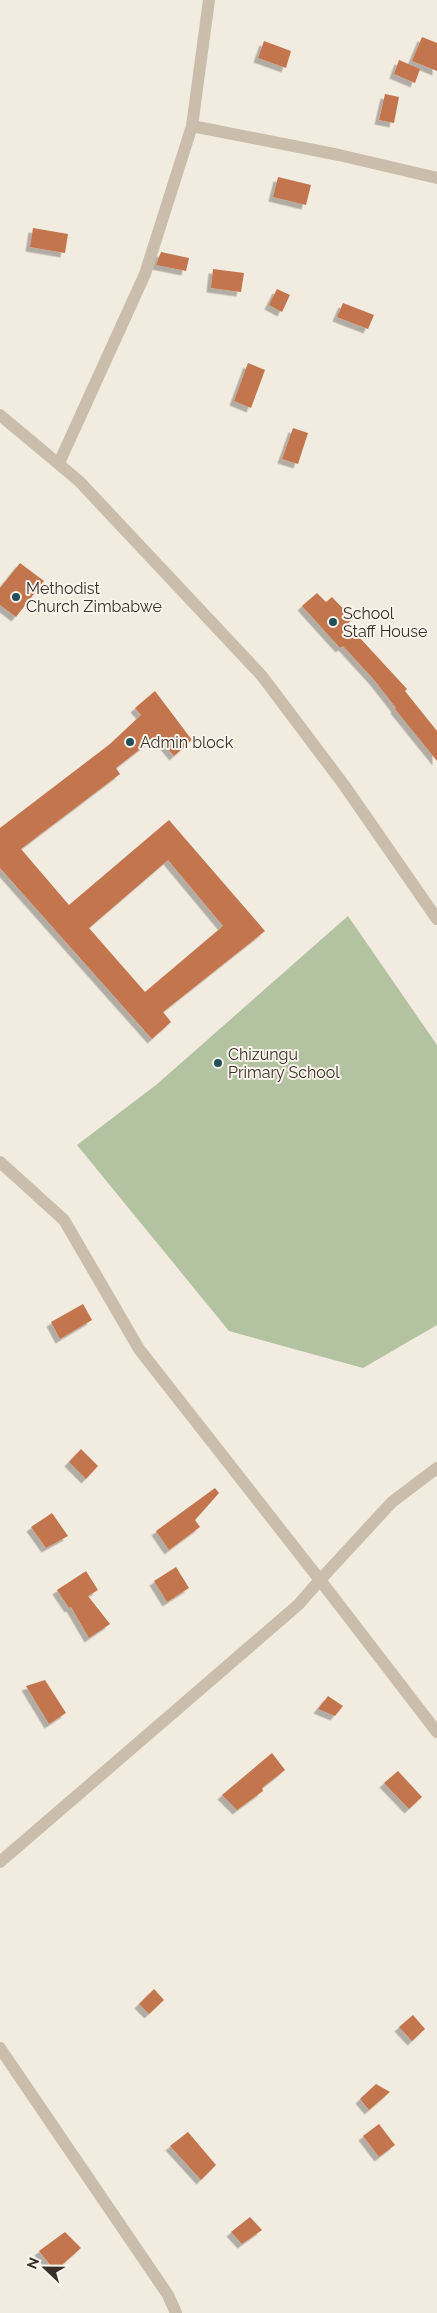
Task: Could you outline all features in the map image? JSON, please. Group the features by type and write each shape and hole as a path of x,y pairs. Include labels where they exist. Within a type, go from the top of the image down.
{"street":[{"path":"59,463 145,274 192,126 209,0"},
{"path":"192,126 338,155 437,178"},
{"path":"0,415 59,463 262,676 344,785 437,919"},
{"path":"0,1162 64,1220 139,1349 437,1732"},
{"path":"0,1862 298,1605 392,1502 437,1468"},
{"path":"0,2048 168,2295 176,2313"}],"green space":[{"path":"348,916 437,1045 437,1325 363,1368 229,1331 77,1145 156,1085"}],"building":[{"path":"422,37 437,43 437,71 412,61"},
{"path":"264,41 291,51 286,68 258,58"},
{"path":"399,60 420,69 415,83 394,74"},
{"path":"385,94 399,97 394,123 379,120"},
{"path":"278,177 311,185 306,205 273,197"},
{"path":"33,228 68,234 65,253 30,247"},
{"path":"161,252 189,258 186,271 156,265"},
{"path":"213,269 244,273 241,292 211,288"},
{"path":"277,289 290,295 282,312 269,305"},
{"path":"343,303 374,315 368,329 337,317"},
{"path":"248,363 265,370 251,408 234,401"},
{"path":"293,428 308,433 298,464 282,459"},
{"name":"Methodist Church Zimbabwe","path":"20,563 44,581 16,617 0,605 0,588"},
{"path":"317,593 326,602 332,597 353,619 347,624 407,689 405,691 437,731 437,761 375,681 343,646 340,648 302,606"},
{"path":"155,691 192,740 174,756 157,736 116,768 120,774 21,849 69,905 169,820 265,931 163,1012 171,1022 152,1039 0,868 0,828 110,744 141,715 135,708","holes":["168,860 223,926 145,992 89,928"]},
{"path":"83,1304 92,1320 60,1339 51,1322"},
{"path":"81,1449 98,1466 86,1479 69,1462"},
{"path":"215,1488 219,1493 195,1520 200,1527 169,1550 156,1531"},
{"path":"52,1513 68,1536 46,1548 31,1527"},
{"path":"176,1567 189,1588 167,1602 154,1581"},
{"path":"86,1571 98,1590 88,1596 110,1624 89,1638 71,1607 69,1608 57,1590"},
{"path":"45,1680 66,1713 49,1724 26,1686"},
{"path":"328,1696 343,1706 335,1716 318,1709"},
{"path":"272,1753 285,1770 262,1788 263,1791 237,1810 222,1795"},
{"path":"398,1771 422,1797 409,1809 384,1783"},
{"path":"154,1989 164,2000 149,2014 139,2004"},
{"path":"413,2015 425,2029 412,2041 399,2027"},
{"path":"376,2084 390,2092 369,2110 360,2099"},
{"path":"379,2124 395,2145 379,2157 363,2136"},
{"path":"188,2132 216,2165 201,2180 170,2146"},
{"path":"250,2217 262,2230 242,2244 231,2232"},
{"path":"65,2232 81,2248 55,2271 39,2251"}],"place":[{"name":"Methodist Church Zimbabwe","path":"16,597"},
{"name":"School Staff House","path":"333,622"},
{"name":"Admin block","path":"130,742"},
{"name":"Chizungu Primary School","path":"218,1063"}]}
